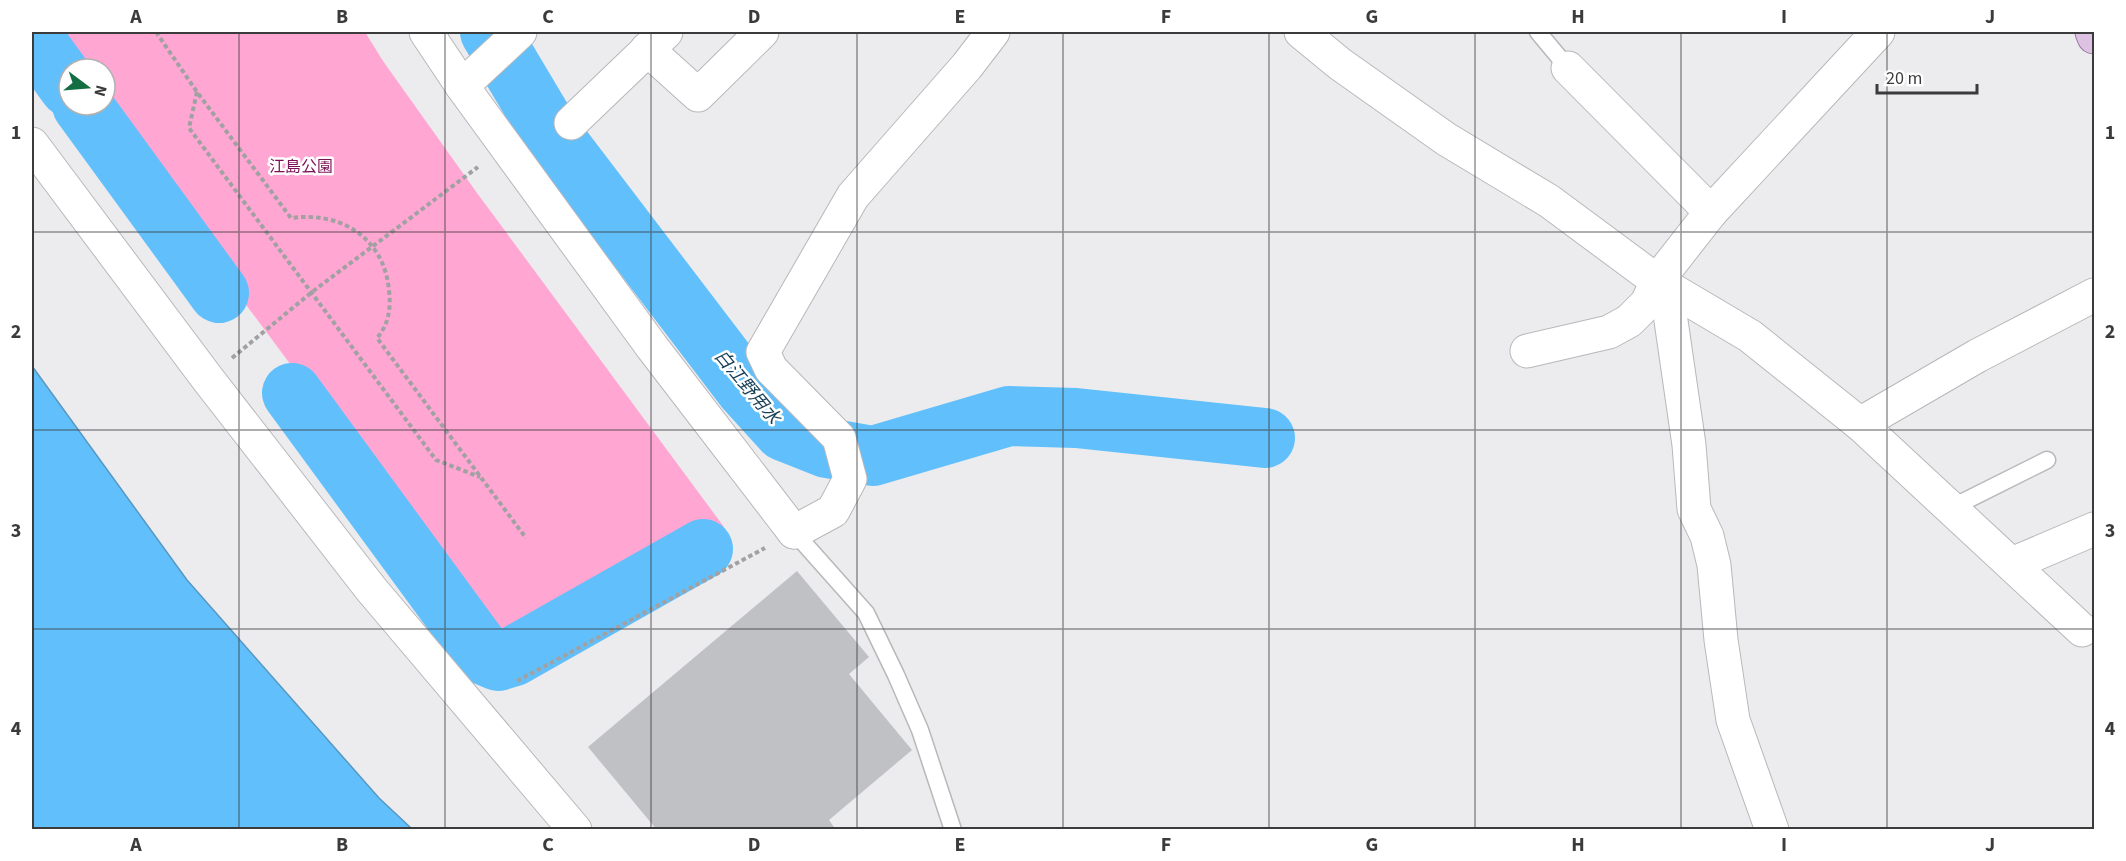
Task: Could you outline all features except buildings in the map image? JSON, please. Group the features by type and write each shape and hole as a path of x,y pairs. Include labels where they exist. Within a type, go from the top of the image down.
{"main road":[{"path":"2092,32 2094,37"}],"street":[{"path":"426,32 462,86 652,347 794,532 832,511 850,479 839,438 771,369 763,352 853,196 967,66 993,32"},
{"path":"571,123 656,40 698,95 762,32"},
{"path":"1301,32 1340,64 1446,139 1549,201 1658,281 1750,336 1860,424 2082,630"},
{"path":"1527,351 1609,332 1629,321 1647,303 1658,281 1711,212 1878,32"},
{"path":"462,86 518,34"},
{"path":"1568,68 1711,212"},
{"path":"32,144 207,378 371,589 575,830"},
{"path":"1658,281 1669,307 1689,446 1694,509 1707,536 1714,565 1721,640 1733,720 1772,830"},
{"path":"1860,424 1977,356 2094,295"},
{"path":"2012,564 2094,529"}],"lane":[{"path":"1538,32 1568,68"},
{"path":"1951,508 2047,460"},
{"path":"794,532 866,613 920,730 953,830"}],"path":[{"path":"156,32 197,92 291,218 306,216 326,218 363,236 373,246 383,263 390,293 389,314 377,338 526,538"},
{"path":"197,92 189,128 436,459 480,477"},
{"path":"207,378 312,292 478,167"},
{"path":"517,681 794,532"}],"green space":[{"name":"江島公園","path":"56,32 365,32 477,193 724,527 501,648 256,318 103,117 117,117 117,57 58,57 45,40"}],"water":[{"path":"32,366 187,580 379,798 412,829 32,829"}],"waterway":[{"name":"白江野用水","path":"490,32 549,131 745,388 784,431 827,448 873,456 1009,416 1076,418 1265,438"},
{"path":"32,36 57,70"},
{"path":"91,117 219,293"},
{"path":"292,393 484,655 498,661 514,656 703,549"}]}
